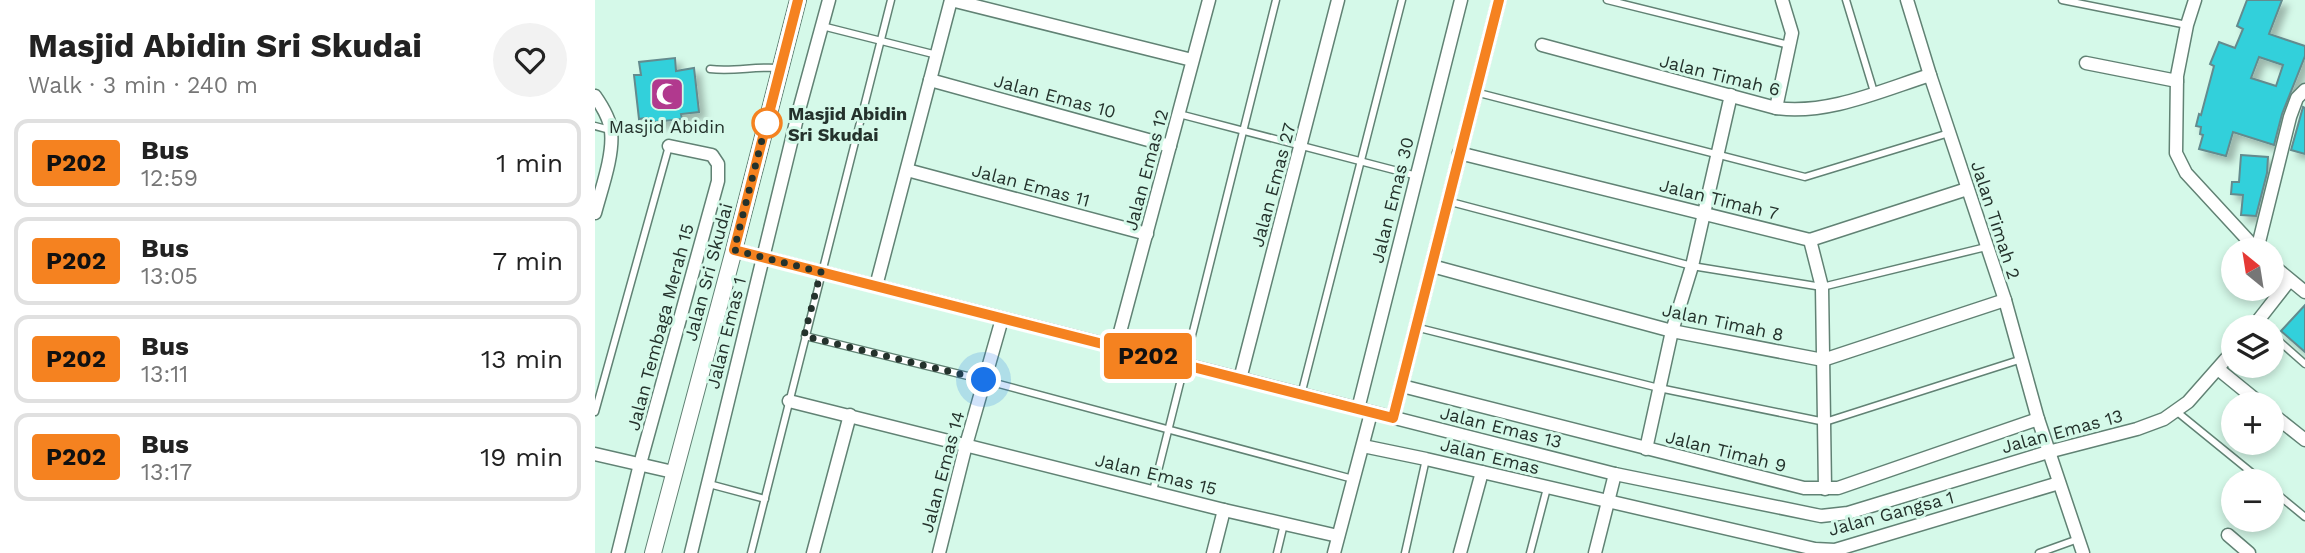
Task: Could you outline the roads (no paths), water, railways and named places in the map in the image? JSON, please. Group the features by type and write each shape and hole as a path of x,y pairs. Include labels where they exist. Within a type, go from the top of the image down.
{"street":[{"name":"Jalan Sri Skudai","path":"653,553 798,0"},
{"name":"Jalan Emas 1","path":"691,553 740,345 829,0"},
{"path":"876,286 951,0 1192,60"},
{"name":"Jalan Emas 12","path":"1113,347 1120,332 1209,0"},
{"name":"Jalan Emas 27","path":"1240,379 1338,0"},
{"name":"Jalan Emas 30","path":"1358,410 1461,0"},
{"path":"1393,418 1499,0"},
{"path":"1776,108 1792,33 1782,0"},
{"name":"Jalan Timah 2","path":"1907,0 2005,300 2048,452 2083,553"},
{"path":"2195,0 2187,25 2177,82 2176,153 2186,173 2246,238"},
{"name":"Jalan Timah 6","path":"1542,45 1776,108 1797,111 1818,110 1930,75"},
{"path":"2087,63 2177,82"},
{"name":"Jalan Emas 10","path":"930,80 1170,146"},
{"path":"2260,238 2290,117 2297,99 2305,90"},
{"path":"595,96 611,130 611,149 599,182 595,213"},
{"path":"1646,449 1672,331 1692,265 1731,96"},
{"name":"Jalan Tembaga Merah 15","path":"618,553 718,181 718,164 712,155 669,146"},
{"name":"Jalan Timah 7","path":"1459,153 1810,240"},
{"name":"Jalan Emas 11","path":"907,170 1147,234"},
{"path":"1825,489 1822,287 1810,240 1967,189"},
{"name":"Jalan Emas 13","path":"734,250 1615,474 1821,516 1834,515 2164,419 2188,402 2221,365"},
{"name":"Jalan Timah 8","path":"1431,266 1672,331 1823,360 2005,300"},
{"path":"2284,276 2305,292"},
{"path":"2265,315 2289,281"},
{"name":"Jalan Emas 14","path":"939,553 966,444 1002,319"},
{"path":"2218,369 2246,392"},
{"name":"Jalan Timah 9","path":"1402,386 1804,488 1838,488 2038,419"},
{"name":"Jalan Emas 15","path":"789,401 1338,536"},
{"path":"1334,553 1371,413"},
{"path":"813,553 850,415"},
{"path":"2284,423 2305,440"},
{"name":"Jalan Emas","path":"1363,446 1608,501"},
{"path":"595,454 673,472"},
{"path":"1460,553 1482,472"},
{"path":"1595,553 1615,474"},
{"name":"Jalan Gangsa 1","path":"1608,501 1823,551 1835,550 2059,483"},
{"path":"1213,553 1224,510"},
{"path":"2228,535 2249,553"}],"lane":[{"path":"751,553 891,0"},
{"path":"1153,491 1276,0"},
{"path":"1301,395 1402,0"},
{"path":"1607,0 1791,46"},
{"path":"1846,0 1874,92"},
{"path":"2062,0 2187,25"},
{"path":"822,26 937,55"},
{"path":"710,69 724,71 765,66 780,68"},
{"path":"1475,92 1805,177 1949,132"},
{"path":"1179,114 1301,148 1417,176"},
{"path":"595,126 611,130"},
{"path":"595,412 669,146"},
{"path":"1447,201 1692,265 1822,287 1986,247"},
{"path":"1415,327 1659,388 1825,422 2022,359"},
{"path":"804,336 984,380 1353,479"},
{"path":"2284,345 2305,364"},
{"path":"2176,411 2247,469"},
{"path":"1405,553 1426,458"},
{"path":"709,484 765,499"},
{"path":"1530,553 1547,488"},
{"path":"2284,500 2305,517"},
{"path":"1277,553 1284,524"},
{"path":"2039,553 2078,539"}],"place":[{"name":"Masjid Abidin","path":"667,94"},
{"name":"Masjid Abidin Sri Skudai","path":"767,123"}]}
